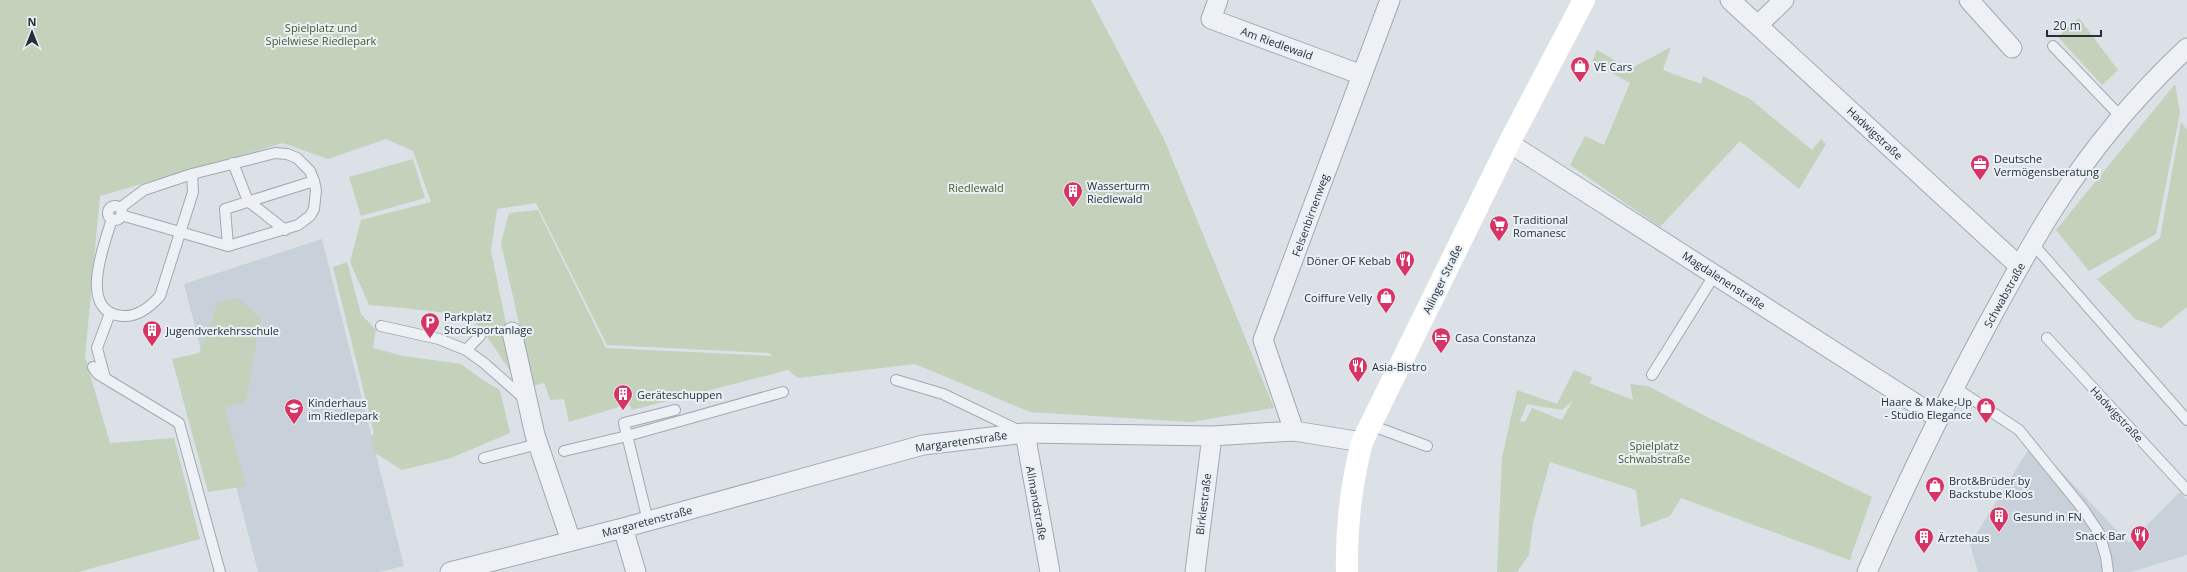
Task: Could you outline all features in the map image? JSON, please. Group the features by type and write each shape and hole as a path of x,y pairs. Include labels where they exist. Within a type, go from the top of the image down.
{"main road":[{"name":"Ailinger Straße","path":"1347,572 1348,515 1354,473 1366,434 1509,143 1584,0"}],"street":[{"name":"Am Riedlewald","path":"1218,0 1211,18 1362,75"},
{"name":"Felsenbirnenweg","path":"1294,431 1263,340 1390,0"},
{"name":"Hadwigstraße","path":"1730,0 2019,266"},
{"path":"1758,25 1784,0"},
{"path":"1969,0 2012,48"},
{"name":"Schwabstraße","path":"1867,572 1897,503 1938,418 2019,266 2056,204 2122,118 2187,48"},
{"name":"Magdalenenstraße","path":"1509,143 1938,418"},
{"path":"512,332 527,402 538,444 571,541"},
{"name":"Margaretenstraße","path":"450,572 471,569 923,445 1025,433 1212,436 1294,431 1366,434"},
{"name":"Allmandstraße","path":"1025,433 1050,572"},
{"name":"Birklestraße","path":"1195,572 1212,436"},
{"path":"623,528 636,572"}],"lane":[{"path":"2053,46 2122,118"},
{"path":"118,214 181,233 228,246 286,230 298,225 310,216 315,200 314,181 304,164 287,154 268,154 192,174 144,190 118,214 98,269 97,285 101,305 104,310 110,314 128,316 154,304 160,296 181,233 193,192 192,174"},
{"path":"233,163 248,201 286,230"},
{"path":"228,246 225,209 314,181"},
{"path":"2033,244 2187,420"},
{"path":"1652,375 1714,274"},
{"path":"105,378 97,348 110,314"},
{"path":"381,326 439,338 466,350 484,363 527,402"},
{"path":"466,350 480,336"},
{"name":"Hadwigstraße","path":"2047,338 2187,490"},
{"path":"93,367 98,374 179,423 220,572"},
{"path":"896,380 943,394 1025,433"},
{"path":"1954,387 2019,430 2084,510 2099,533 2106,556 2108,572"},
{"path":"564,451 627,436 783,392"},
{"path":"648,521 624,423 675,410"},
{"path":"1366,434 1427,446"},
{"path":"484,458 538,444"}],"shaded area":[{"name":"Kinderhaus im Riedlepark","path":"322,239 404,566 379,572 258,572 184,284"},
{"path":"2033,442 2129,543 2180,492 2187,500 2187,555 2131,572 1978,572 1970,544"}],"green space":[{"name":"Riedlewald","path":"0,0 1091,0 1164,139 1274,408 1191,422 1030,412 915,364 798,378 788,370 632,410 629,404 569,422 564,399 550,400 544,383 533,386 501,243 509,213 538,210 606,348 772,356 769,353 607,345 536,203 497,209 491,251 518,382 482,331 467,317 437,312 369,305 350,262 361,220 431,202 413,151 386,139 328,159 283,143 100,196 85,357 110,443 174,438 200,539 78,572 0,572"},
{"path":"2079,18 2118,70 2102,85 2058,37"},
{"path":"1671,47 1663,70 1701,84 1703,76 1750,99 1812,150 1821,139 1826,144 1799,189 1740,141 1660,227 1570,165 1585,136 1604,145 1630,83 1592,62 1597,50 1630,69"},
{"path":"2175,84 2180,113 2156,234 2089,271 2056,230"},
{"path":"2181,122 2187,130 2187,307 2161,328 2135,319 2097,279 2160,238"},
{"path":"413,159 425,198 361,216 349,177"},
{"path":"347,262 361,314 376,330 373,348 404,356 461,364 484,381 500,390 510,433 451,458 402,470 375,453 371,437 374,433 333,267"},
{"path":"237,298 261,318 246,401 225,408 246,486 208,492 172,359 199,353 218,303"},
{"name":"Spielplatz Schwabstraße","path":"1574,370 1593,378 1589,383 1633,400 1630,384 1648,386 1707,417 1872,497 1851,556 1852,558 1849,560 1681,498 1670,516 1641,527 1636,490 1550,462 1533,523 1529,555 1517,572 1497,572 1502,458 1517,390 1557,404","holes":["1573,400 1562,420 1532,408 1525,422 1520,421 1527,404 1562,410"]}],"place":[{"name":"VE Cars","path":"1580,83"},
{"name":"Deutsche Vermögensberatung","path":"1980,181"},
{"name":"Wasserturm Riedlewald","path":"1073,208"},
{"name":"Traditional Romanesc","path":"1499,242"},
{"name":"Döner OF Kebab","path":"1405,277"},
{"name":"Coiffure Velly","path":"1386,314"},
{"name":"Parkplatz Stocksportanlage","path":"430,339"},
{"name":"Jugendverkehrsschule","path":"152,347"},
{"name":"Casa Constanza","path":"1441,354"},
{"name":"Asia-Bistro","path":"1358,383"},
{"name":"Geräteschuppen","path":"623,411"},
{"name":"Haare & Make-Up - Studio Elegance","path":"1986,424"},
{"name":"Kinderhaus im Riedlepark","path":"294,425"},
{"name":"Brot&Brüder by Backstube Kloos","path":"1935,503"},
{"name":"Gesund in FN","path":"1999,533"},
{"name":"Snack Bar","path":"2140,552"},
{"name":"Ärztehaus","path":"1924,554"}],"park label":[{"name":"Spielplatz und Spielwiese Riedlepark","path":"321,33"}]}
